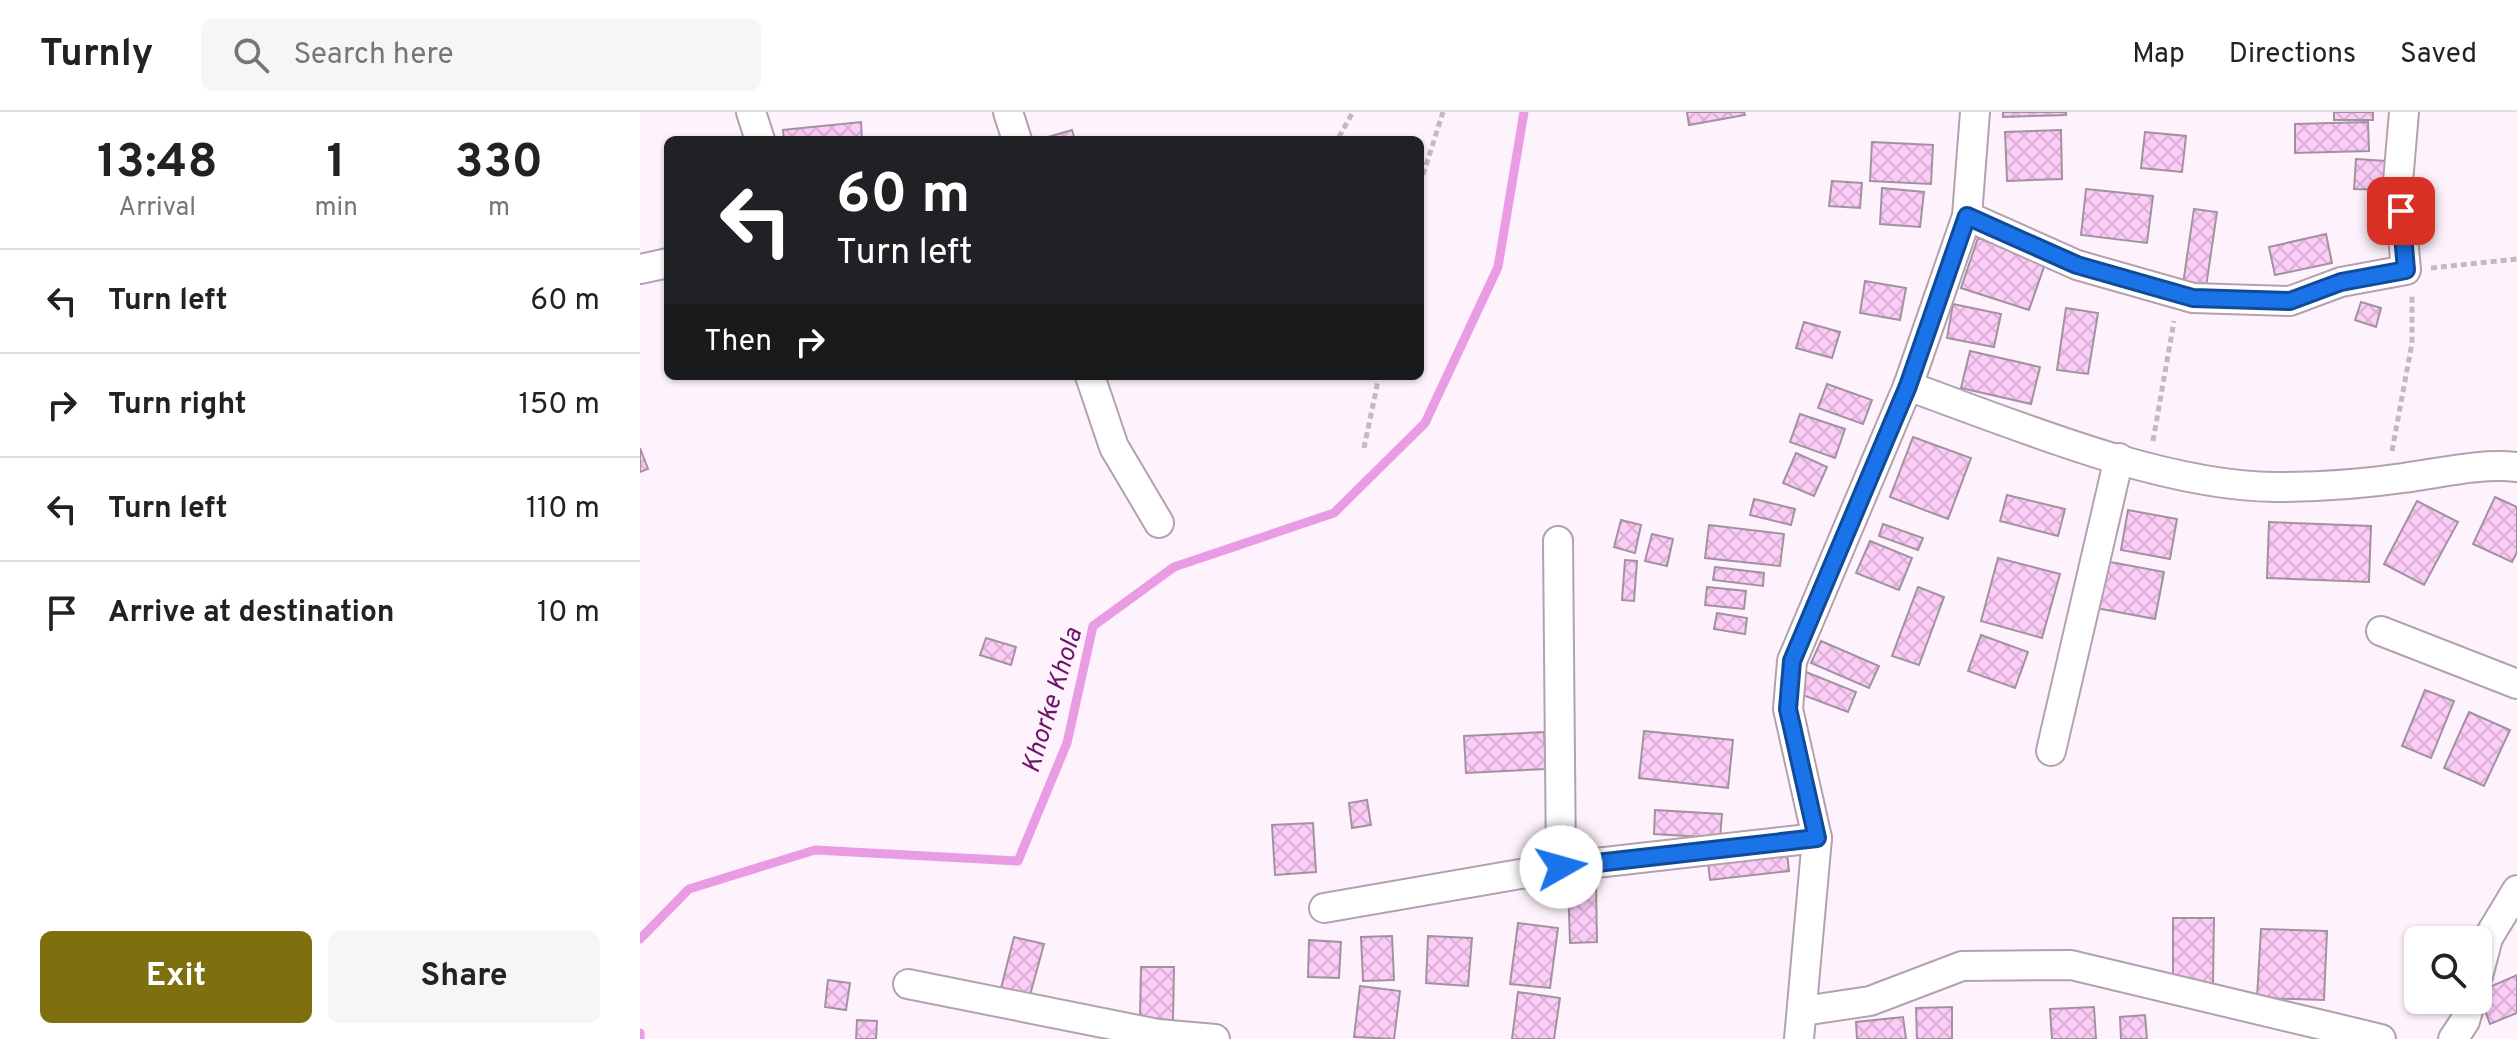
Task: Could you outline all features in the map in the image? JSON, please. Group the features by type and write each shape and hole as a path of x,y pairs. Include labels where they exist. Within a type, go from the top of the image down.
{"street":[{"path":"751,112 759,136"},
{"path":"1008,112 1016,136"},
{"path":"1975,112 1967,216 1908,386 1792,661 1788,709 1817,838 1801,1025 1962,966 2071,965 2381,1039"},
{"path":"1967,216 2077,265 2193,298 2290,301 2341,282 2406,270 2398,182 2404,112"},
{"path":"640,269 664,264"},
{"path":"1091,380 1114,447 1138,481 1159,523"},
{"path":"1908,386 2187,478 2274,487 2400,479 2493,465 2517,467"},
{"path":"2051,751 2119,458"},
{"path":"1558,541 1561,867"},
{"path":"2381,631 2517,684"},
{"path":"1324,908 1561,867 1817,838"},
{"path":"2492,931 2517,890"},
{"path":"908,984 1158,1034 1215,1039"},
{"path":"2453,1039 2467,1014"}],"path":[{"path":"1340,136 1353,112"},
{"path":"1424,171 1443,112"},
{"path":"2400,479 2392,453 2415,310 2406,270 2517,259"},
{"path":"2148,465 2165,388 2178,293"},
{"path":"1364,448 1378,380"}],"building":[{"path":"1687,112 1744,112 1745,115 1689,125"},
{"path":"2003,112 2066,112 2066,115 2003,117"},
{"path":"2334,112 2373,112 2373,120 2334,120"},
{"path":"861,122 862,136 784,136 783,130"},
{"path":"2368,122 2369,151 2295,153 2295,124"},
{"path":"1072,130 1074,136 1051,136"},
{"path":"2061,130 2062,179 2007,181 2005,132"},
{"path":"2145,132 2186,136 2182,172 2141,168"},
{"path":"1872,142 1933,145 1931,184 1870,181"},
{"path":"2356,159 2386,161 2384,190 2354,189"},
{"path":"1832,181 1862,183 1860,208 1829,206"},
{"path":"1882,188 1924,192 1920,227 1880,224"},
{"path":"2086,189 2153,196 2147,243 2081,235"},
{"path":"2194,209 2217,212 2206,287 2183,284"},
{"path":"2326,234 2332,263 2275,275 2269,247"},
{"path":"1978,238 2046,261 2029,310 1961,288"},
{"path":"1865,281 1906,288 1900,320 1860,313"},
{"path":"2361,302 2381,308 2376,327 2355,320"},
{"path":"1953,304 2001,314 1994,347 1947,338"},
{"path":"2066,308 2098,313 2088,374 2057,370"},
{"path":"1804,322 1840,332 1832,358 1796,348"},
{"path":"1970,351 2040,367 2031,404 1961,388"},
{"path":"1827,384 1872,400 1863,424 1818,408"},
{"path":"1800,414 1845,429 1835,458 1790,442"},
{"path":"1913,437 1971,458 1948,519 1890,497"},
{"path":"640,448 648,469 640,472"},
{"path":"1796,453 1827,467 1814,496 1783,483"},
{"path":"2007,495 2065,509 2058,536 2000,521"},
{"path":"2495,497 2517,507 2517,552 2512,562 2473,544"},
{"path":"1754,499 1795,509 1791,525 1750,515"},
{"path":"2417,501 2458,522 2424,585 2384,564"},
{"path":"2128,510 2177,519 2170,559 2121,550"},
{"path":"1621,520 1641,525 1635,553 1614,547"},
{"path":"2269,522 2371,526 2369,582 2267,578"},
{"path":"1883,524 1923,538 1918,550 1879,536"},
{"path":"1709,525 1784,534 1780,566 1705,558"},
{"path":"1652,534 1673,539 1667,566 1645,561"},
{"path":"1870,541 1912,558 1899,590 1856,573"},
{"path":"1998,558 2060,574 2042,638 1981,621"},
{"path":"1625,560 1637,561 1634,601 1622,600"},
{"path":"2105,561 2164,572 2155,619 2096,608"},
{"path":"1715,567 1764,573 1763,586 1713,580"},
{"path":"1707,587 1746,591 1744,609 1705,605"},
{"path":"1918,587 1944,597 1919,665 1892,656"},
{"path":"1717,613 1747,618 1745,634 1714,629"},
{"path":"1981,635 2028,652 2015,688 1968,671"},
{"path":"986,638 1016,647 1011,665 980,655"},
{"path":"1821,641 1879,666 1869,688 1811,663"},
{"path":"1801,670 1856,692 1848,712 1792,691"},
{"path":"2425,690 2454,701 2431,758 2402,746"},
{"path":"2469,712 2510,730 2484,786 2444,768"},
{"path":"1644,731 1733,740 1728,788 1639,778"},
{"path":"1544,732 1546,769 1466,773 1464,736"},
{"path":"1367,800 1371,825 1352,828 1349,803"},
{"path":"1655,810 1722,814 1720,838 1654,834"},
{"path":"1313,823 1316,872 1275,875 1272,825"},
{"path":"1787,853 1789,871 1710,880 1708,862"},
{"path":"1596,882 1597,942 1570,943 1568,883"},
{"path":"2173,918 2214,918 2213,983 2173,983"},
{"path":"1518,923 1558,928 1550,988 1510,984"},
{"path":"2261,929 2327,931 2324,1000 2257,998"},
{"path":"1392,936 1394,980 1363,981 1361,937"},
{"path":"1428,936 1472,938 1468,986 1426,983"},
{"path":"1014,937 1044,944 1030,995 1001,988"},
{"path":"1309,940 1341,942 1339,978 1308,977"},
{"path":"1141,967 1174,967 1173,1020 1140,1019"},
{"path":"2517,975 2517,1013 2490,1024 2486,1014 2492,1014 2492,986"},
{"path":"828,980 850,983 846,1010 825,1007"},
{"path":"1360,986 1400,991 1394,1039 1354,1037"},
{"path":"1518,992 1560,998 1554,1039 1512,1039"},
{"path":"1952,1007 1952,1039 1917,1039 1916,1008"},
{"path":"2094,1007 2096,1039 2052,1039 2050,1009"},
{"path":"2145,1015 2147,1039 2121,1039 2120,1017"},
{"path":"1903,1017 1906,1039 1857,1039 1856,1022"},
{"path":"857,1020 877,1021 876,1039 856,1039"}],"waterway":[{"name":"Khorke Khola","path":"640,939 689,889 815,850 1018,861 1067,743 1093,626 1174,567 1334,513 1425,423 1498,267 1524,112"},
{"name":"Khorke Khola","path":"640,1033 640,1039"}],"route":[{"path":"1561,867 1817,838 1788,709 1792,661 1908,386 1939,289 1967,216 2077,265 2193,298 2290,301 2341,282 2406,270 2401,211"}]}
